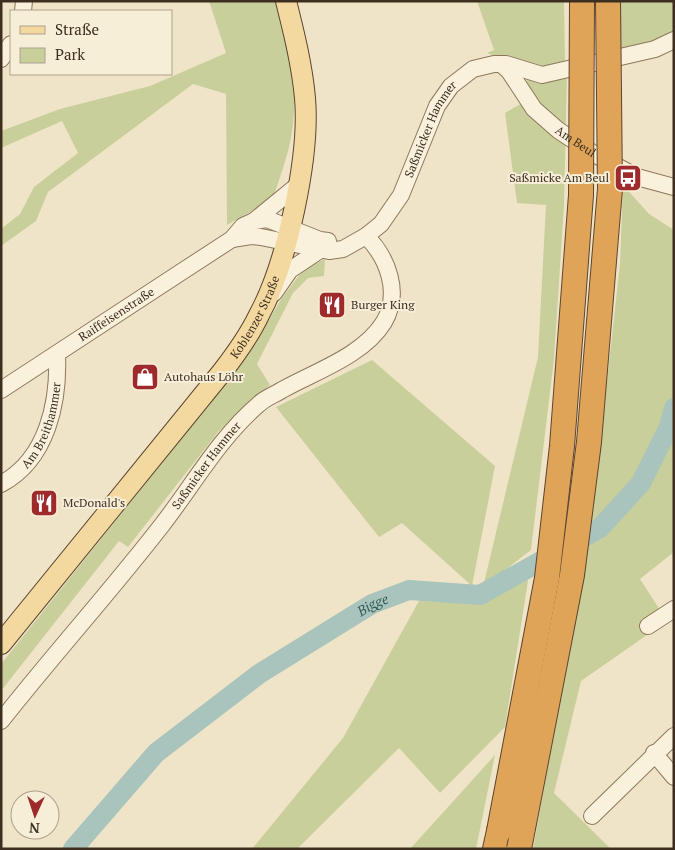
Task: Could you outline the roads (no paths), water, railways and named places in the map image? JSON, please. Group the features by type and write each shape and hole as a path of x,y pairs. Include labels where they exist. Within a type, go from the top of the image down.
{"highway":[{"path":"495,849 547,578 562,446 581,195 582,1"},
{"path":"519,849 572,575 590,442 610,189 608,1"}],"main road":[{"name":"Koblenzer Straße","path":"1,644 239,351 260,314 288,234 298,185 305,99 298,49 286,1"}],"street":[{"path":"497,64 542,75 655,49 674,40"},
{"path":"1,59 10,46"},
{"name":"Am Beul","path":"497,64 514,79 534,110 558,130 594,154 637,177 674,187"},
{"name":"Saßmicker Hammer","path":"288,234 320,250 343,249 366,236 381,224 401,195 437,106 450,86 473,69 497,64"},
{"name":"Raiffeisenstraße","path":"1,390 232,238 243,226 254,221 298,185"},
{"path":"254,221 267,219 288,234"},
{"path":"232,238 288,234 351,243"},
{"name":"Saßmicker Hammer","path":"1,722 162,525 227,438 259,403 317,370 347,357 372,338 385,319 392,296 390,271 375,245 366,236"},
{"name":"Saßmicker Hammer","path":"260,314 290,270 320,250"},
{"name":"Am Breithammer","path":"1,484 27,462 43,440 54,411 58,382 57,354"},
{"path":"648,626 674,609"},
{"path":"592,816 674,736"},
{"path":"654,754 674,778"}],"waterway":[{"name":"Bigge","path":"73,849 156,753 259,674 372,604 409,590 480,595 600,528 641,483 669,427 674,408"}],"place":[{"name":"Saßmicke Am Beul","path":"628,178"},
{"name":"Burger King","path":"332,305"},
{"name":"Autohaus Löhr","path":"145,377"},
{"name":"McDonald's","path":"44,503"}]}
